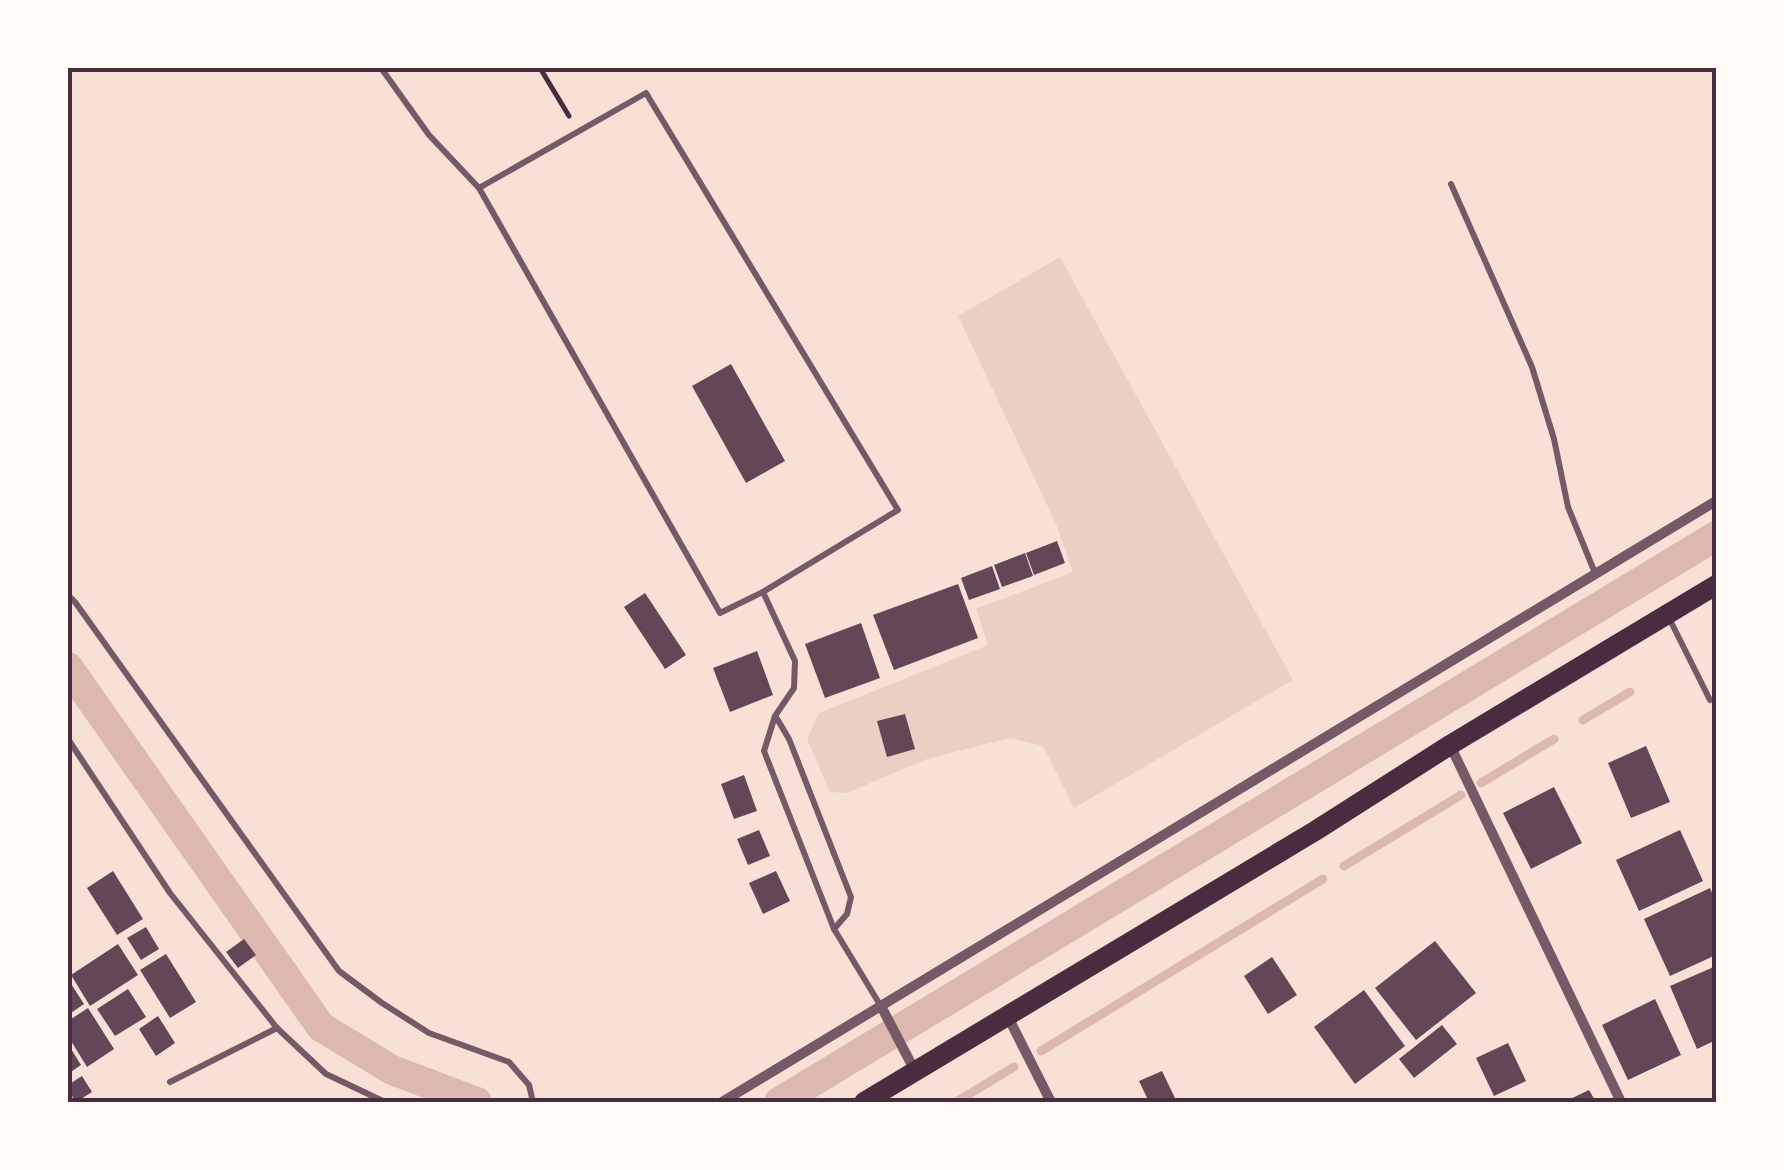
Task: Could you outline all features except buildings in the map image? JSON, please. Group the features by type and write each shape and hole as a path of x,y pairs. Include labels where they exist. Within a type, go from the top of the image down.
{"main road":[{"path":"864,1102 910,1062 1008,1016 1716,584"}],"street":[{"path":"722,1102 1716,500"},
{"path":"1450,745 1621,1102"},
{"path":"882,1008 910,1062"},
{"path":"1008,1016 1051,1102"}],"lane":[{"path":"381,68 429,135 479,188 720,613 763,592 898,510 646,94 479,188"},
{"path":"1451,184 1532,367 1554,438 1568,507 1595,574"},
{"path":"763,592 796,661 794,688 775,716 764,752 834,929 882,1008"},
{"path":"68,595 339,971 382,1004 429,1032 509,1062 529,1086 532,1102"},
{"path":"1667,614 1710,700"},
{"path":"775,716 789,739 850,898 846,914 834,929"},
{"path":"68,739 170,894 277,1028 326,1074 385,1102"},
{"path":"170,1082 277,1028"}],"path":[{"path":"540,68 578,132"}],"shaded area":[{"path":"1060,257 1293,680 1074,808 1043,746 1010,738 927,759 847,793 830,792 807,739 819,713 988,645 976,609 1073,572 1056,524 958,316"}],"waterway":[{"path":"779,1102 1716,536"},
{"path":"68,667 321,1027 392,1070 477,1102"},
{"path":"1583,720 1630,692"},
{"path":"1481,783 1554,739"},
{"path":"1344,866 1461,795"},
{"path":"1041,1051 1323,879"},
{"path":"956,1102 1014,1067"}]}
